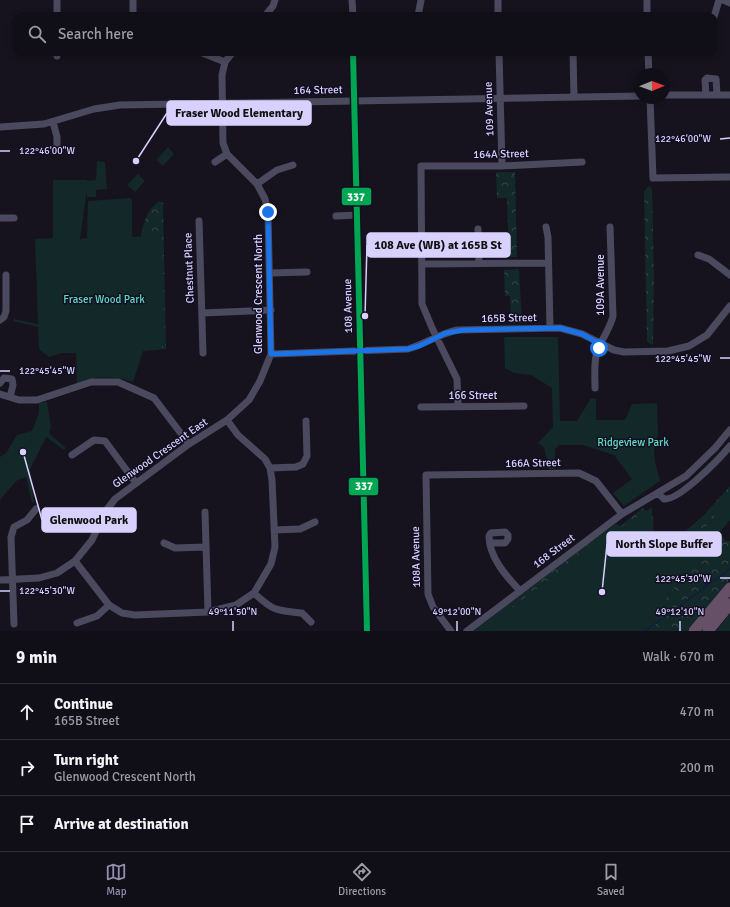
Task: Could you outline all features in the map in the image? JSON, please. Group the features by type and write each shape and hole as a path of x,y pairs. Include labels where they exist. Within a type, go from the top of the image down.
{"highway":[{"path":"694,631 730,588"},
{"path":"708,631 730,604"}],"street":[{"path":"57,0 57,12"},
{"path":"133,0 133,12"},
{"path":"268,12 273,6 275,0"},
{"path":"352,0 353,12"},
{"path":"419,12 421,0"},
{"path":"498,0 498,12"},
{"path":"647,0 647,12"},
{"path":"715,12 719,0"},
{"path":"723,0 730,3"},
{"path":"210,56 225,62"},
{"path":"215,162 227,154 223,143 222,75 225,62 230,56"},
{"name":"108 Avenue","path":"353,56 367,631"},
{"name":"109 Avenue","path":"499,56 502,166"},
{"path":"573,56 574,97"},
{"path":"648,56 648,68"},
{"path":"706,95 705,80 707,78 716,79 717,95"},
{"path":"670,95 730,95"},
{"name":"164 Street","path":"0,127 37,125 53,122 94,109 112,106 354,100 634,96"},
{"path":"650,104 653,178 730,177"},
{"path":"53,122 57,137 57,147"},
{"name":"Glenwood Crescent North","path":"227,154 257,184 265,199 268,212 271,310 271,354 260,381 249,400 227,420"},
{"name":"164A Street","path":"422,264 421,166 502,166 582,162"},
{"path":"257,184 277,170 293,164"},
{"path":"336,216 357,215"},
{"path":"0,218 14,218"},
{"name":"Chestnut Place","path":"199,221 203,353"},
{"path":"546,227 550,328"},
{"name":"109A Avenue","path":"595,388 596,357 600,344 611,325 613,316 610,227"},
{"path":"478,229 480,263"},
{"path":"698,255 709,259 730,276"},
{"path":"458,405 457,379 436,337 422,304 422,264 548,263"},
{"path":"270,273 307,272"},
{"path":"0,320 4,317 6,311 6,275"},
{"name":"165B Street","path":"271,354 408,349 419,346 446,333 464,330 550,328 569,330 600,344 624,352 678,349 689,346 707,335 730,306"},
{"name":"Chestnut Place","path":"202,313 271,310"},
{"path":"0,383 4,378 12,379 14,386 10,397"},
{"path":"0,394 24,401 43,400 91,382 118,382 154,398 189,444"},
{"name":"166 Street","path":"421,407 458,405 524,406"},
{"path":"75,562 109,606 122,613 135,615 208,612 236,605 254,593 271,564 275,547 272,480 270,468 265,459 238,435 227,420"},
{"name":"Glenwood Crescent East","path":"0,580 39,578 57,573 75,562 92,540 105,512 115,499 189,444 227,420"},
{"path":"270,468 296,467 303,464 306,456 306,421"},
{"name":"168 Street","path":"467,631 622,514 686,476 715,448 730,430"},
{"path":"72,455 94,440 105,441 136,483"},
{"path":"658,493 664,499 672,498 707,471 730,446"},
{"name":"166A Street","path":"426,475 579,473 596,481 622,514"},
{"name":"108A Avenue","path":"426,475 428,594 433,607 451,631"},
{"path":"14,624 11,537 14,527 27,520 36,509"},
{"path":"205,512 208,612"},
{"path":"274,530 300,529 315,522"},
{"path":"164,543 175,548 206,547"},
{"path":"490,543 492,555 520,591"},
{"path":"254,593 268,606 276,610 302,613 311,622"},
{"path":"77,624 97,616 109,606"}],"green space":[{"path":"168,147 174,154 163,166 156,160"},
{"name":"Fraser Wood Park","path":"97,161 105,162 107,189 96,190 96,197 87,197 87,190 80,239 87,238 88,201 130,198 132,200 132,237 162,236 165,346 144,348 133,382 119,379 98,378 77,383 76,353 62,353 49,357 39,349 38,327 13,321 14,319 38,324 35,239 53,238 53,180 96,180"},
{"path":"496,172 515,172 517,257 509,257 507,198 497,198"},
{"path":"138,174 145,181 135,192 127,185"},
{"path":"649,186 652,189 654,278 653,345 647,342 644,191"},
{"path":"159,201 163,203 166,349 144,351 138,348 140,241 145,219 151,209"},
{"path":"519,269 522,323 511,323 510,296 505,296 504,270"},
{"name":"Ridgeview Park","path":"504,337 558,337 560,421 577,421 591,398 596,399 596,420 625,420 632,404 657,403 658,435 654,450 655,462 660,481 624,506 613,493 632,479 614,455 583,445 559,445 555,449 555,469 549,469 544,447 538,443 553,427 552,388 531,375 514,373 505,368"},
{"path":"47,402 51,427 49,433 66,448 64,450 46,437 30,469 34,502 32,503 26,477 16,481 0,500 0,457 6,453 17,435 32,431 39,413 39,403"},
{"path":"730,486 730,517 699,533 690,542 669,550 667,547 703,516"},
{"path":"730,497 730,520 639,631 481,631 606,537 652,507 654,553 692,544"},
{"path":"643,508 653,516 655,562 718,532 726,541 730,541 730,579 687,631 473,631 596,538 616,524 620,526"},
{"path":"730,614 730,631 716,631"}],"waterway":[{"path":"645,631 704,588 709,582 717,579 730,569"}],"transit line":[{"name":"337","path":"353,56 367,631"}],"place":[{"name":"Fraser Wood Elementary","path":"136,161"},
{"name":"108 Ave (WB) at 165B St","path":"365,316"},
{"name":"Glenwood Park","path":"23,452"},
{"name":"North Slope Buffer","path":"602,592"}],"route":[{"path":"268,212 271,354 408,349 457,330 550,328 560,328 582,334 600,344 599,348"}]}
